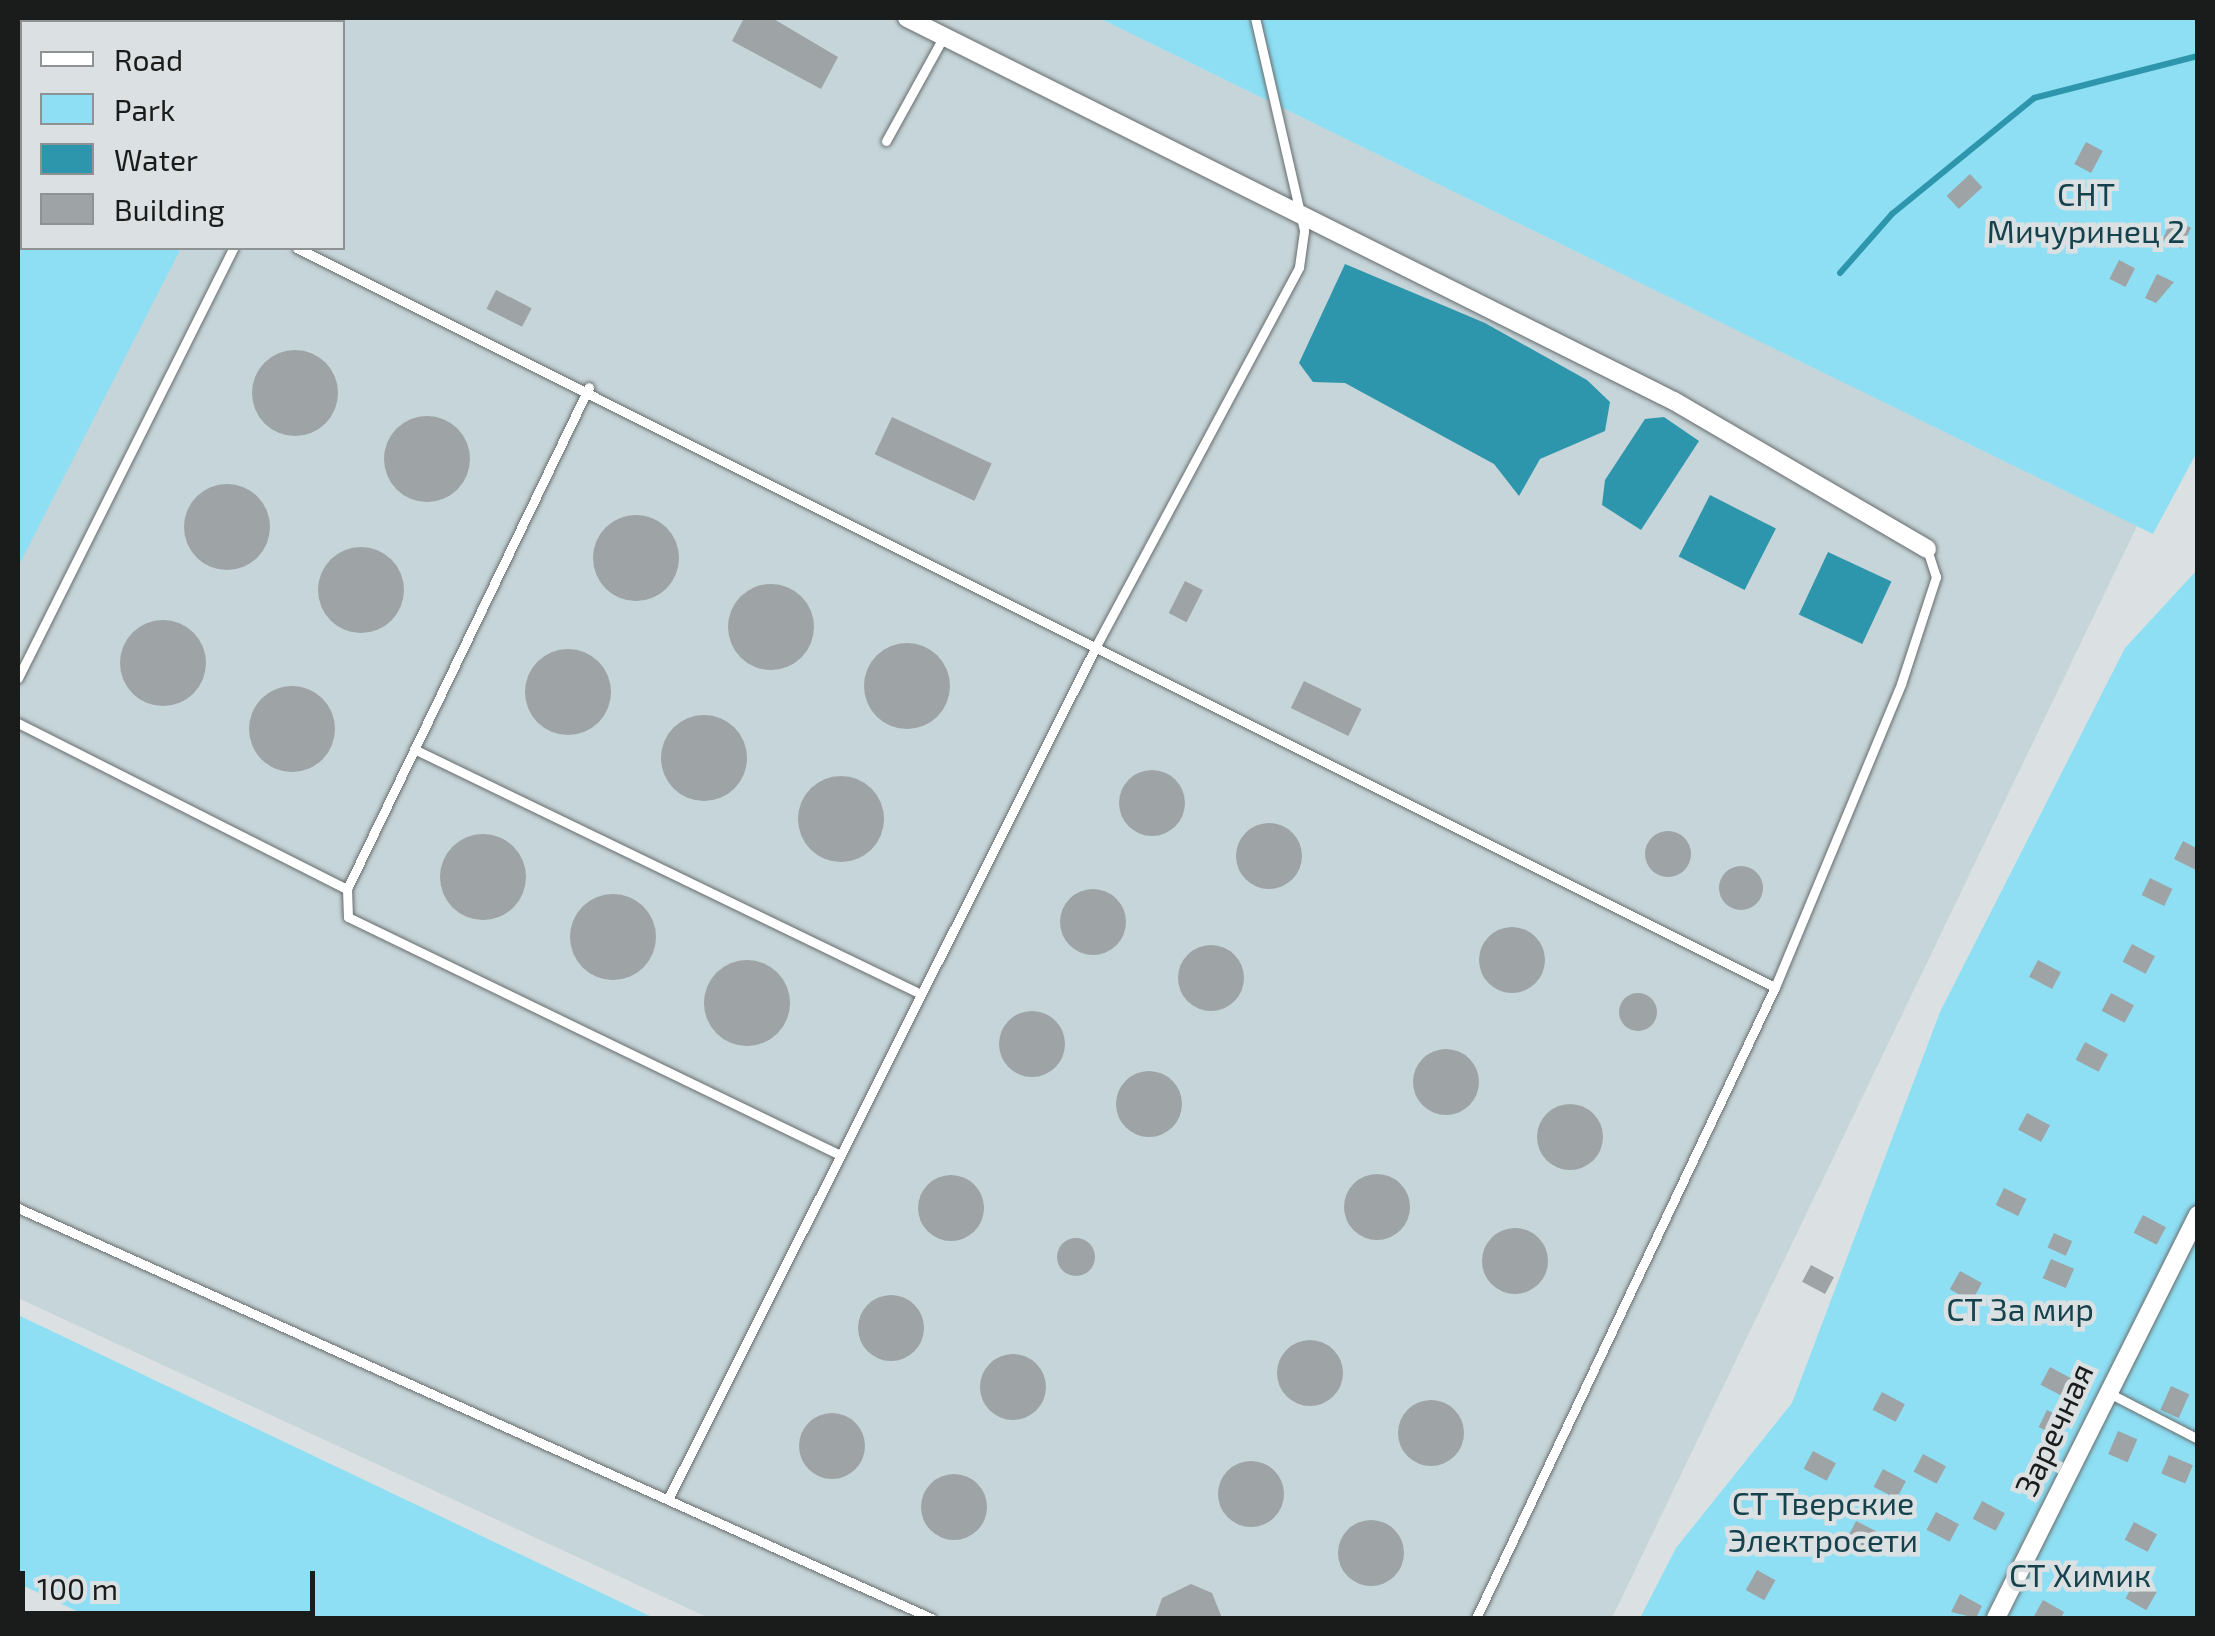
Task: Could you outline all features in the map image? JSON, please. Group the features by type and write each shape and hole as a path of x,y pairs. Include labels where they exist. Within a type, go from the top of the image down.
{"street":[{"path":"907,18 1301,211 1674,401 1927,549"},
{"name":"Заречная","path":"1996,1618 2103,1390 2198,1215"}],"lane":[{"path":"668,1497 1096,646 1299,267 1301,211 1255,18"},
{"path":"886,141 944,36"},
{"path":"18,678 232,250"},
{"path":"301,250 589,387 1775,987"},
{"path":"589,387 347,889 348,918 840,1155"},
{"path":"1476,1618 1775,987 1901,684 1936,577 1927,549"},
{"path":"18,723 347,889"},
{"path":"414,750 921,994"},
{"path":"18,1208 931,1618"},
{"path":"2103,1390 2198,1440"}],"shaded area":[{"path":"18,18 1099,18 2137,526 1612,1618 709,1618 18,1298"}],"green space":[{"name":"СНТ Мичуринец 2","path":"1099,18 2197,18 2197,452 2153,534"},
{"path":"18,80 20,250 180,250 18,567"},
{"name":"СТ За мир","path":"2197,570 2197,1618 2007,1618 2057,1516 2040,1508 1985,1618 1640,1618 1676,1548 1792,1403 1940,1012 2125,648"},
{"path":"18,1315 654,1618 91,1618 18,1583"}],"water":[{"path":"1345,264 1485,323 1587,380 1610,402 1605,431 1540,459 1519,496 1494,464 1345,383 1313,382 1299,363"},
{"path":"1664,417 1699,441 1641,530 1602,505 1605,480 1645,419"},
{"path":"1710,495 1776,529 1745,590 1679,556"},
{"path":"1828,552 1891,582 1862,644 1799,615"}],"building":[{"path":"744,18 772,18 838,57 821,89 732,41"},
{"path":"2086,142 2103,151 2091,173 2074,164"},
{"path":"1970,174 1982,187 1959,209 1947,196"},
{"path":"2172,219 2191,228 2181,249 2162,240"},
{"path":"2074,222 2084,232 2074,242 2064,232"},
{"path":"2119,260 2135,268 2126,287 2109,279"},
{"path":"2157,274 2174,282 2156,303 2145,298"},
{"path":"496,290 532,308 522,327 486,309"},
{"path":"295,350 312,353 326,362 335,376 335,410 326,424 312,433 295,436 278,433 264,424 255,410 252,393 255,376 264,362 278,353"},
{"path":"419,416 435,416 458,428 467,442 467,476 458,490 435,502 419,502 403,495 391,483 384,467 384,451 391,435 403,423"},
{"path":"892,417 992,463 974,501 875,454"},
{"path":"219,484 235,484 258,496 267,510 267,544 258,558 235,570 219,570 203,563 191,551 184,535 184,519 191,503 203,491"},
{"path":"636,515 653,518 667,527 676,541 676,575 667,589 653,598 636,601 619,598 605,589 596,575 593,558 596,541 605,527 619,518"},
{"path":"353,547 369,547 392,559 401,573 401,607 392,621 369,633 353,633 337,626 325,614 318,598 318,582 325,566 337,554"},
{"path":"1185,581 1203,590 1186,622 1169,613"},
{"path":"763,584 779,584 802,596 811,610 811,644 802,658 779,670 763,670 747,663 735,651 728,635 728,619 735,603 747,591"},
{"path":"155,620 171,620 194,632 203,646 203,680 194,694 171,706 155,706 139,699 127,687 120,671 120,655 127,639 139,627"},
{"path":"899,643 915,643 938,655 947,669 947,703 938,717 915,729 899,729 883,722 871,710 864,694 864,678 871,662 883,650"},
{"path":"560,649 576,649 599,661 608,675 608,709 599,723 576,735 560,735 544,728 532,716 525,700 525,684 532,668 544,656"},
{"path":"1304,681 1362,709 1348,736 1291,708"},
{"path":"284,686 300,686 323,698 332,712 332,746 323,760 300,772 284,772 268,765 256,753 249,737 249,721 256,705 268,693"},
{"path":"696,715 712,715 735,727 744,741 744,775 735,789 712,801 696,801 680,794 668,782 661,766 661,750 668,734 680,722"},
{"path":"1152,770 1176,779 1185,803 1176,827 1152,836 1128,827 1119,803 1128,779"},
{"path":"833,776 849,776 872,788 881,802 881,836 872,850 849,862 833,862 817,855 805,843 798,827 798,811 805,795 817,783"},
{"path":"1269,823 1293,832 1302,856 1293,880 1269,889 1245,880 1236,856 1245,832"},
{"path":"1668,831 1684,838 1691,854 1684,870 1668,877 1652,870 1645,854 1652,838"},
{"path":"483,834 500,837 514,846 523,860 523,894 514,908 500,917 483,920 466,917 452,908 443,894 440,877 443,860 452,846 466,837"},
{"path":"2183,841 2198,849 2198,871 2174,859"},
{"path":"1741,866 1757,872 1763,888 1757,904 1741,910 1725,904 1719,888 1725,872"},
{"path":"2150,878 2172,889 2164,906 2142,895"},
{"path":"1093,889 1117,898 1126,922 1117,946 1093,955 1069,946 1060,922 1069,898"},
{"path":"605,894 621,894 644,906 653,920 653,954 644,968 621,980 605,980 589,973 577,961 570,945 570,929 577,913 589,901"},
{"path":"1512,927 1536,936 1545,960 1536,984 1512,993 1488,984 1479,960 1488,936"},
{"path":"2132,944 2155,956 2146,974 2123,962"},
{"path":"1211,945 1235,954 1244,978 1235,1002 1211,1011 1187,1002 1178,978 1187,954"},
{"path":"739,960 755,960 778,972 787,986 787,1020 778,1034 755,1046 739,1046 723,1039 711,1027 704,1011 704,995 711,979 723,967"},
{"path":"2038,960 2061,972 2052,989 2029,977"},
{"path":"1638,993 1652,998 1657,1012 1652,1026 1638,1031 1624,1026 1619,1012 1624,998"},
{"path":"2111,993 2134,1005 2125,1023 2102,1011"},
{"path":"1032,1011 1056,1020 1065,1044 1056,1068 1032,1077 1008,1068 999,1044 1008,1020"},
{"path":"2085,1042 2108,1054 2099,1072 2076,1060"},
{"path":"1446,1049 1470,1058 1479,1082 1470,1106 1446,1115 1422,1106 1413,1082 1422,1058"},
{"path":"1149,1071 1173,1080 1182,1104 1173,1128 1149,1137 1125,1128 1116,1104 1125,1080"},
{"path":"1570,1104 1594,1113 1603,1137 1594,1161 1570,1170 1546,1161 1537,1137 1546,1113"},
{"path":"2027,1113 2050,1125 2041,1142 2018,1130"},
{"path":"1377,1174 1401,1183 1410,1207 1401,1231 1377,1240 1353,1231 1344,1207 1353,1183"},
{"path":"951,1175 975,1184 984,1208 975,1232 951,1241 927,1232 918,1208 927,1184"},
{"path":"2004,1188 2026,1199 2018,1216 1996,1205"},
{"path":"2143,1215 2166,1227 2157,1245 2134,1233"},
{"path":"1515,1228 1539,1237 1548,1261 1539,1285 1515,1294 1491,1285 1482,1261 1491,1237"},
{"path":"2054,1233 2072,1241 2066,1256 2047,1248"},
{"path":"1076,1238 1089,1244 1095,1257 1089,1270 1076,1276 1063,1270 1057,1257 1063,1244"},
{"path":"2051,1259 2074,1269 2066,1288 2043,1278"},
{"path":"1811,1265 1834,1277 1825,1294 1802,1282"},
{"path":"1960,1271 1982,1283 1972,1301 1950,1289"},
{"path":"891,1295 915,1304 924,1328 915,1352 891,1361 867,1352 858,1328 867,1304"},
{"path":"1310,1340 1334,1349 1343,1373 1334,1397 1310,1406 1286,1397 1277,1373 1286,1349"},
{"path":"1013,1354 1037,1363 1046,1387 1037,1411 1013,1420 989,1411 980,1387 989,1363"},
{"path":"2050,1367 2073,1379 2064,1397 2041,1385"},
{"path":"2171,1386 2189,1394 2179,1418 2160,1410"},
{"path":"1882,1392 1905,1404 1896,1422 1873,1410"},
{"path":"1431,1400 1455,1409 1464,1433 1455,1457 1431,1466 1407,1457 1398,1433 1407,1409"},
{"path":"2047,1410 2069,1421 2061,1438 2039,1427"},
{"path":"832,1413 856,1422 865,1446 856,1470 832,1479 808,1470 799,1446 808,1422"},
{"path":"2118,1431 2137,1439 2128,1462 2108,1454"},
{"path":"1813,1451 1836,1463 1827,1481 1804,1469"},
{"path":"1923,1454 1946,1466 1937,1484 1914,1472"},
{"path":"2169,1455 2193,1465 2185,1484 2161,1473"},
{"path":"1251,1461 1275,1470 1284,1494 1275,1518 1251,1527 1227,1518 1218,1494 1227,1470"},
{"path":"1883,1469 1906,1481 1897,1499 1874,1487"},
{"path":"954,1474 978,1483 987,1507 978,1531 954,1540 930,1531 921,1507 930,1483"},
{"path":"1982,1501 2005,1513 1996,1531 1973,1519"},
{"path":"1936,1512 1959,1524 1950,1542 1927,1530"},
{"path":"1371,1520 1395,1529 1404,1553 1395,1577 1371,1586 1347,1577 1338,1553 1347,1529"},
{"path":"1856,1521 1880,1533 1871,1551 1847,1539"},
{"path":"2134,1522 2157,1534 2148,1552 2125,1540"},
{"path":"1757,1570 1775,1580 1764,1600 1746,1590"},
{"path":"2136,1580 2157,1592 2146,1610 2126,1598"},
{"path":"1191,1584 1212,1593 1222,1618 1155,1618 1162,1598"},
{"path":"1960,1594 1982,1606 1976,1618 1951,1612"},
{"path":"2043,1600 2064,1612 2061,1618 2033,1618"}],"waterway":[{"path":"1840,273 1892,214 2034,98 2198,56"}],"park label":[{"name":"СТ Тверские Электросети","path":"1823,1522"},
{"name":"СТ Химик","path":"2080,1574"}]}
